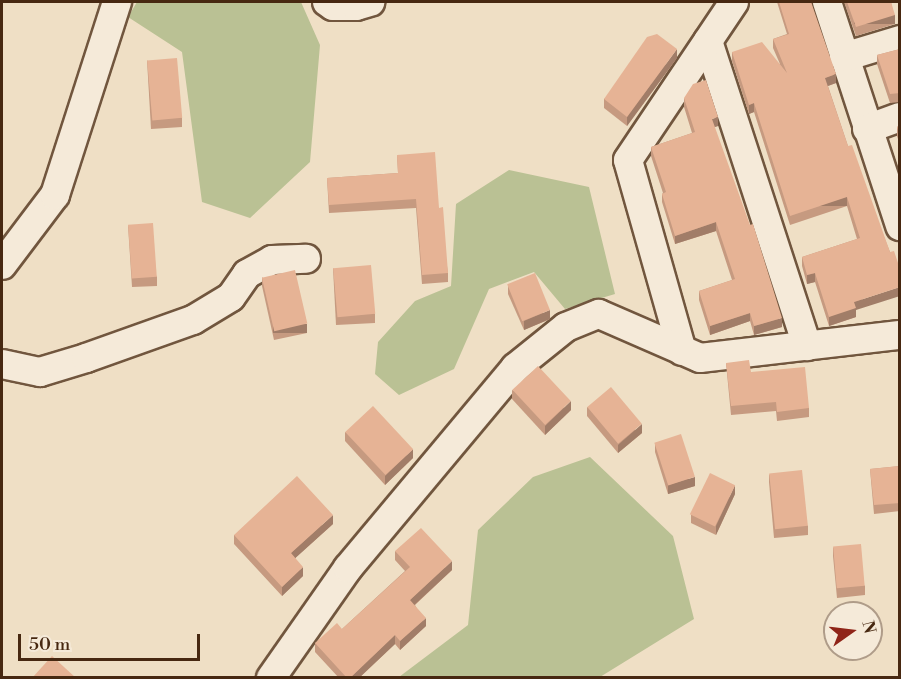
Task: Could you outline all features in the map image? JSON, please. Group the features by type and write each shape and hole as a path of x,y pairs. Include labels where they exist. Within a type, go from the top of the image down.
{"street":[{"path":"2,265 55,195 117,2"},
{"path":"327,2 333,6 356,6 370,2"},
{"path":"682,351 628,160 734,2"},
{"path":"826,2 900,226"},
{"path":"844,57 900,40"},
{"path":"708,41 807,346"},
{"path":"867,129 900,117"},
{"path":"2,364 40,372 86,358 193,320 231,297 247,274 272,260 306,259"},
{"path":"271,678 348,567 515,368 566,327 598,314 700,358 900,335"}],"green space":[{"path":"137,2 301,2 320,45 310,162 250,218 202,202 182,52 128,17"},
{"path":"509,170 589,187 615,294 565,309 534,272 489,289 454,369 399,395 375,374 378,342 415,301 451,286 456,204"},
{"path":"590,457 673,536 694,619 600,677 399,677 468,625 478,530 533,477"}],"building":[{"path":"779,2 811,2 836,74 825,78 848,146 852,145 890,252 894,251 900,269 900,287 854,302 856,308 829,317 815,273 807,275 802,257 860,238 847,197 790,216 754,103 749,105 732,52 762,42 787,73 773,39 789,34"},
{"path":"847,2 891,2 895,15 856,27"},
{"path":"657,34 677,49 627,117 604,99 647,37"},
{"path":"900,49 900,93 890,94 877,55"},
{"path":"177,58 182,118 152,120 147,61"},
{"path":"706,80 718,117 712,119 750,225 753,224 782,318 754,326 750,313 710,326 699,291 735,279 716,222 675,236 662,194 666,192 651,147 695,132 684,98 693,84"},
{"path":"435,152 439,208 443,207 448,273 422,275 416,199 329,205 327,178 398,173 397,155"},
{"path":"153,223 157,277 132,279 128,225"},
{"path":"371,265 375,314 337,317 333,268"},
{"path":"295,270 307,324 274,331 262,278"},
{"path":"535,273 550,310 522,321 507,284"},
{"path":"749,360 751,372 805,367 809,408 777,412 776,402 731,406 726,363"},
{"path":"538,366 571,401 545,425 512,390"},
{"path":"611,387 642,424 618,444 587,407"},
{"path":"373,406 413,449 385,475 345,432"},
{"path":"681,434 695,477 668,485 654,443"},
{"path":"900,466 900,503 874,505 870,469"},
{"path":"802,470 808,526 775,529 769,473"},
{"path":"710,473 735,485 715,527 690,514"},
{"path":"297,476 333,515 291,553 303,567 282,587 234,535"},
{"path":"421,528 452,561 410,600 426,618 400,641 395,635 350,678 347,678 315,643 337,623 342,629 410,567 395,551"},
{"path":"861,544 865,586 837,588 833,546"},
{"path":"52,656 76,678 32,678"}]}
